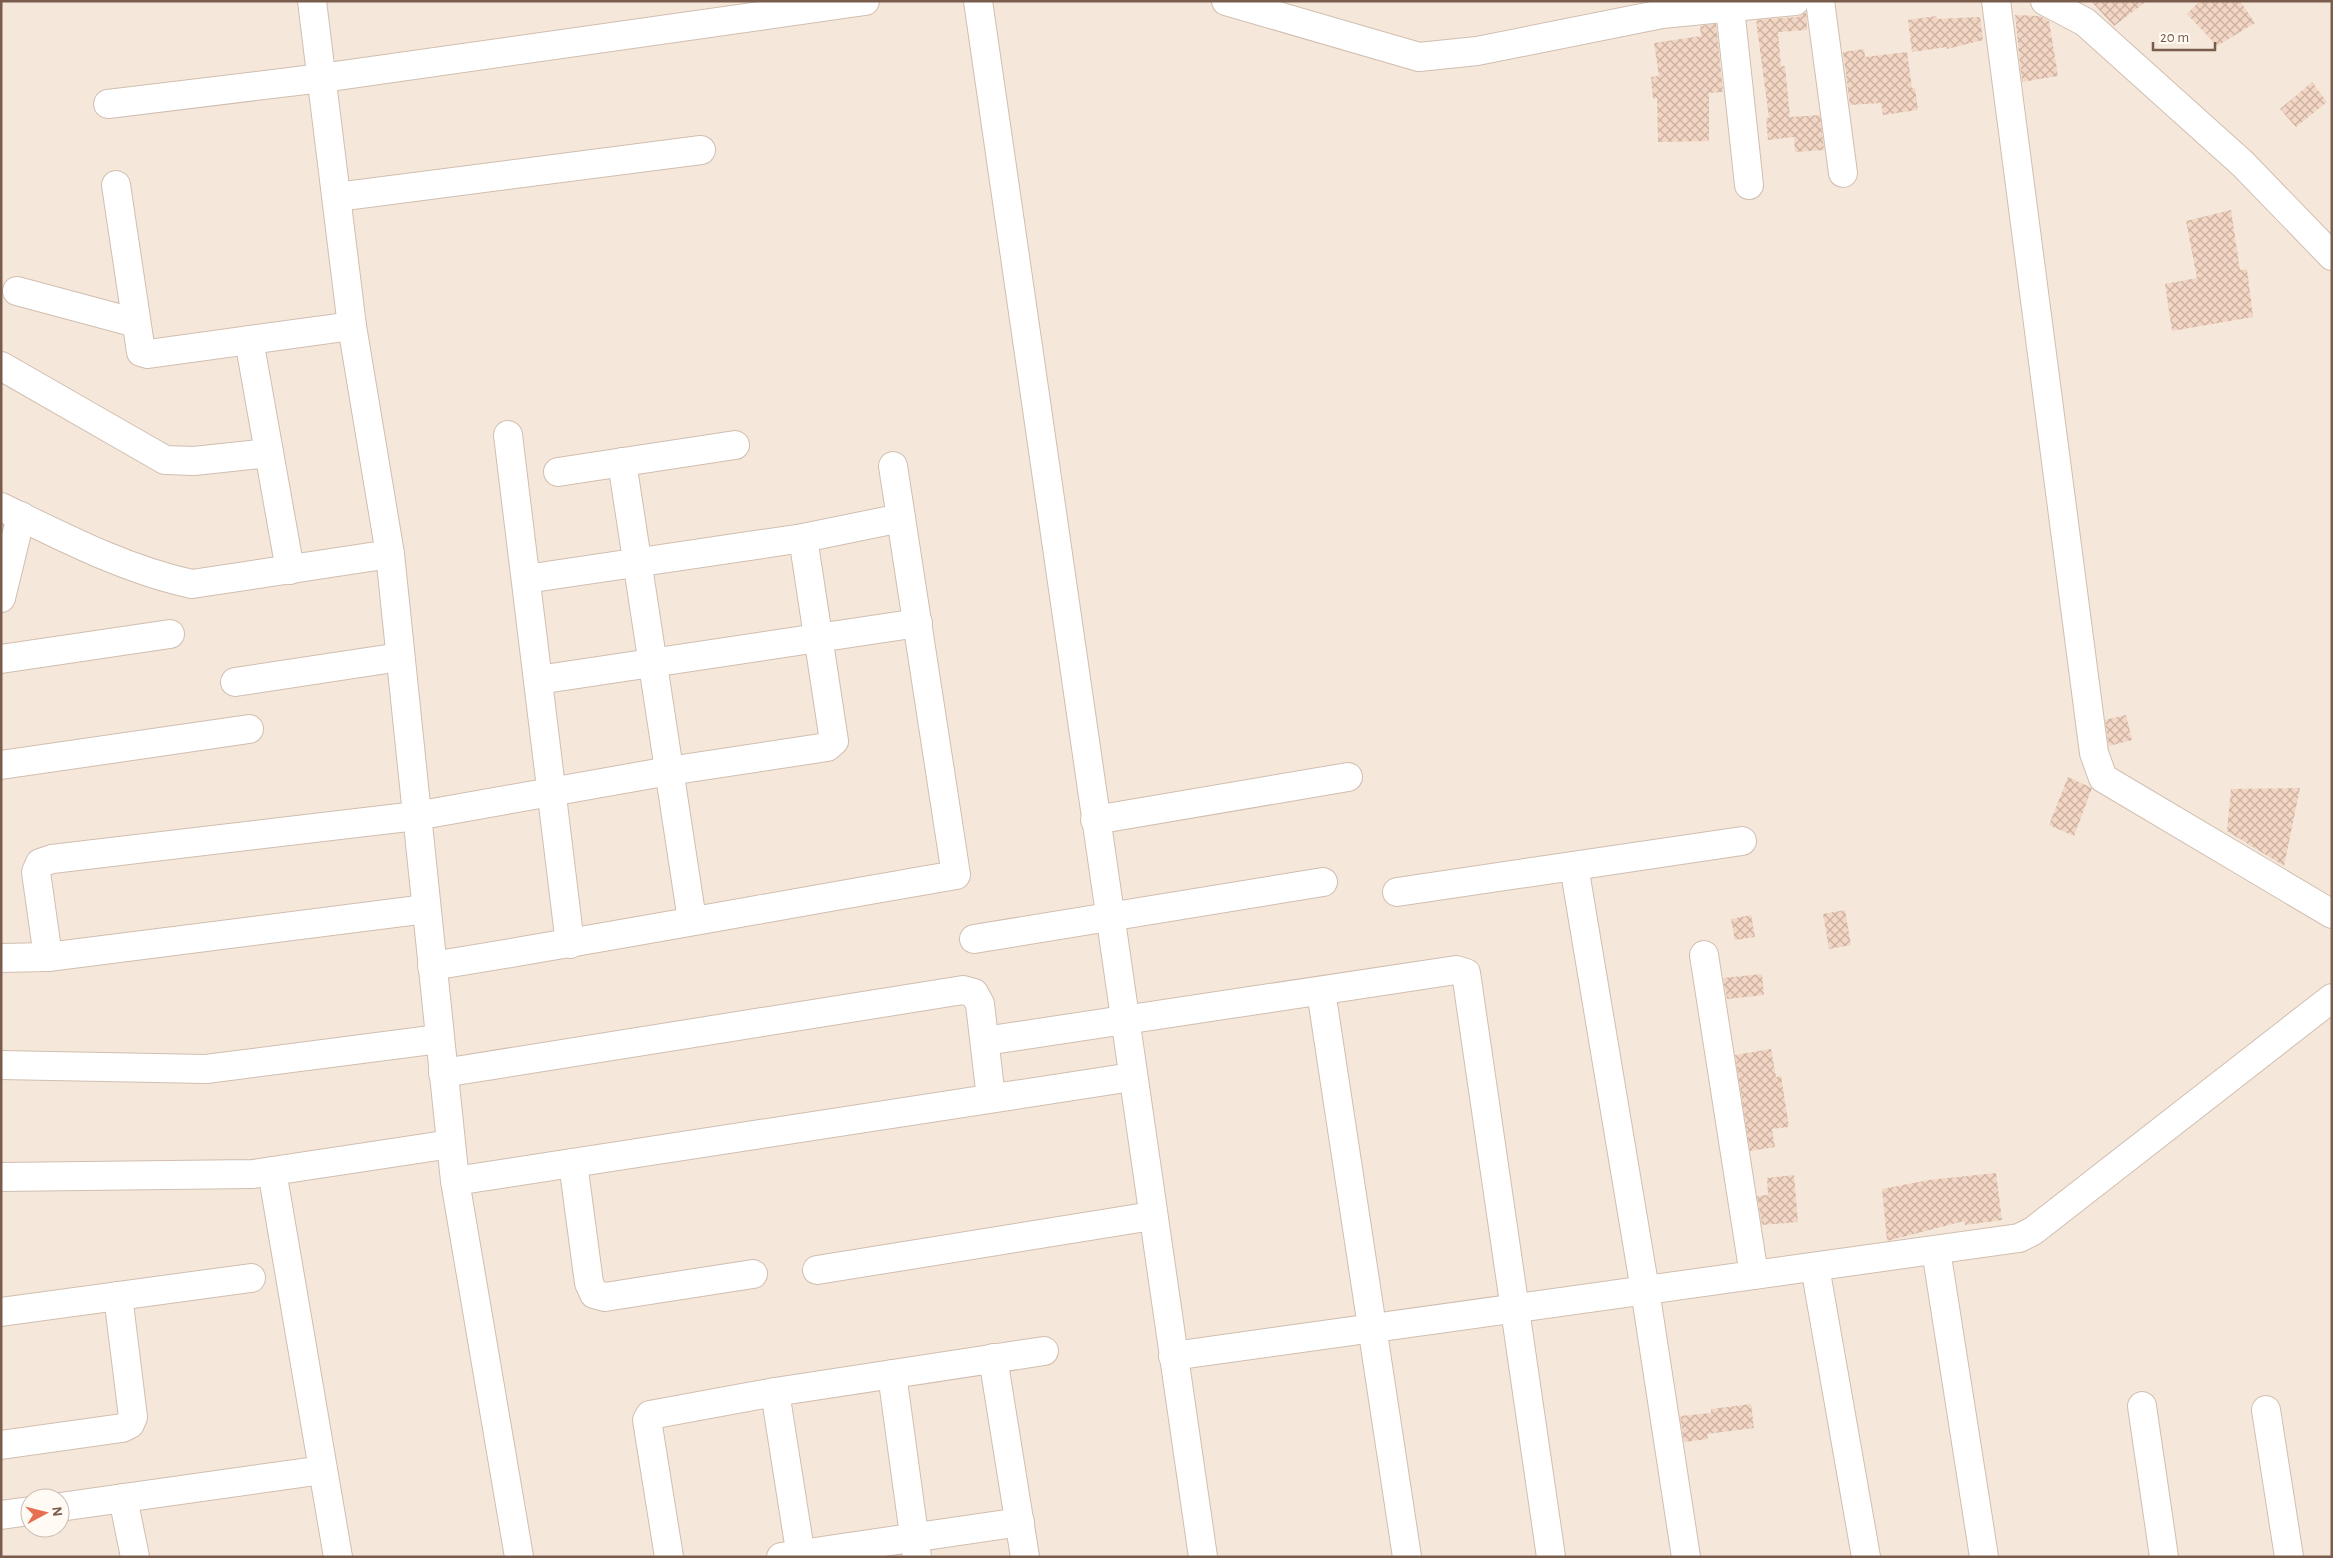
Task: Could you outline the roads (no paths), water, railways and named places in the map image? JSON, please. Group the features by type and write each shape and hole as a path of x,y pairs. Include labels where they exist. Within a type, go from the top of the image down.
{"street":[{"path":"312,1 352,326 390,554 455,1181 519,1557"},
{"path":"108,104 322,78 865,1"},
{"path":"978,1 1152,1216 1203,1557"},
{"path":"1226,1 1419,57 1477,51 1662,14 1783,2"},
{"path":"1820,1 1842,173"},
{"path":"1996,1 2094,753 2103,778 2332,914"},
{"path":"2060,5 2085,22 2243,164 2332,256"},
{"path":"1730,8 1749,185"},
{"path":"337,197 701,150"},
{"path":"116,185 141,352 148,354 352,326"},
{"path":"17,291 136,323"},
{"path":"249,340 290,570"},
{"path":"1,366 165,460 194,461 269,453"},
{"path":"508,435 570,944"},
{"path":"558,472 735,445"},
{"path":"622,462 692,920"},
{"path":"432,966 570,944 692,920 956,875 893,466"},
{"path":"1,598 11,512 132,566 163,578 192,584 390,554"},
{"path":"526,578 803,538 901,518"},
{"path":"48,957 36,872 40,863 52,858 416,816 669,772 827,747 834,741 803,538"},
{"path":"538,680 918,623"},
{"path":"1,659 170,634"},
{"path":"235,682 400,657"},
{"path":"1,765 249,729"},
{"path":"1095,820 1348,778"},
{"path":"1397,892 1742,841"},
{"path":"1574,866 1645,1290 1686,1557"},
{"path":"974,939 1322,882"},
{"path":"1,958 48,957 426,909"},
{"path":"1704,955 1754,1275"},
{"path":"985,1040 1456,970 1466,973 1552,1557"},
{"path":"443,1073 963,990 974,992 980,1004 991,1098"},
{"path":"1321,991 1407,1557"},
{"path":"1173,1356 2020,1238 2033,1231 2332,998"},
{"path":"1,1065 206,1069 440,1039"},
{"path":"455,1181 1132,1077"},
{"path":"1,1176 244,1174 451,1144"},
{"path":"573,1163 589,1283 594,1294 605,1297 753,1274"},
{"path":"272,1171 338,1557"},
{"path":"817,1270 1152,1216"},
{"path":"1936,1250 1984,1557"},
{"path":"1815,1267 1866,1557"},
{"path":"1,1312 252,1278"},
{"path":"1,1445 122,1428 130,1424 133,1417 118,1296"},
{"path":"669,1557 647,1420 650,1414 775,1392 1044,1351"},
{"path":"994,1358 1025,1557"},
{"path":"892,1374 916,1547"},
{"path":"775,1392 794,1556 916,1547 1020,1522"},
{"path":"2142,1406 2164,1557"},
{"path":"2266,1410 2289,1557"},
{"path":"70,1506 323,1470"},
{"path":"124,1498 135,1557"},
{"path":"1,1515 20,1512"}]}
